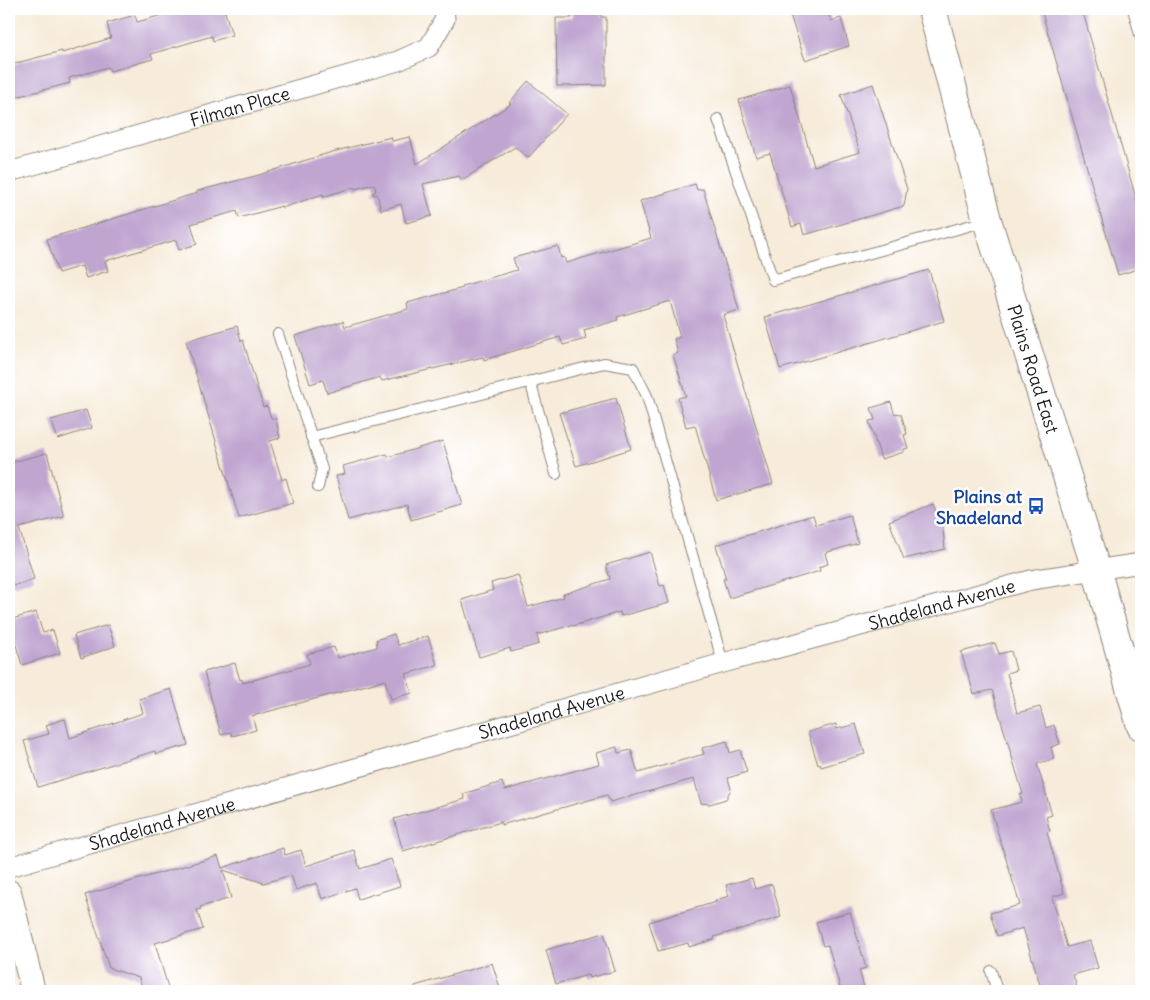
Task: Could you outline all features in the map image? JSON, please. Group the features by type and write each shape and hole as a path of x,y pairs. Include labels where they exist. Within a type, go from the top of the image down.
{"main road":[{"name":"Plains Road East","path":"932,9 987,220 1096,569 1141,726"}],"street":[{"name":"Filman Place","path":"9,172 398,61 428,47 445,19 444,9"},
{"name":"Shadeland Avenue","path":"9,867 723,663 1031,580 1141,563"},
{"path":"9,892 33,991"}],"lane":[{"path":"1133,9 1141,38"},
{"path":"718,119 773,280 987,220"},
{"path":"278,334 322,468 318,487"},
{"path":"311,437 604,363 633,368 647,396 723,663"},
{"path":"530,381 556,474"},
{"path":"991,971 997,991"}],"building":[{"path":"172,9 224,9 232,35 213,41 212,36 151,54 153,59 110,71 108,67 69,78 70,83 12,98 9,87 9,65 62,51 62,53 111,38 107,23 135,15 137,22 173,12"},
{"path":"572,9 601,9 601,17 606,17 606,85 557,86 556,18 572,18"},
{"path":"788,9 827,9 831,21 841,18 849,46 805,60"},
{"path":"1041,9 1082,9 1141,216 1141,268 1118,275"},
{"path":"528,81 567,114 528,158 515,147 462,180 459,176 423,184 432,216 406,223 401,204 381,210 377,194 373,195 372,193 376,191 374,184 355,189 354,187 323,197 323,194 282,208 282,206 239,218 237,211 191,224 197,244 179,250 176,240 105,261 108,271 86,278 82,266 58,273 47,239 197,193 197,191 391,137 392,141 410,137 417,164 511,104 509,103"},
{"path":"873,84 907,189 904,206 804,235 801,224 792,227 770,153 756,157 739,100 790,85 814,166 860,152 841,95"},
{"path":"695,184 697,190 703,189 739,310 723,315 773,484 716,500 695,425 686,427 678,398 686,396 673,355 678,353 674,339 680,337 670,301 617,317 618,320 584,330 586,339 563,345 560,337 484,360 483,357 382,381 380,377 327,393 323,380 310,384 295,336 343,321 345,327 408,309 407,303 463,288 462,286 517,270 513,258 558,246 561,258 564,257 566,263 651,238 640,201"},
{"path":"929,270 944,321 780,369 765,317"},
{"path":"237,326 263,407 267,406 271,418 276,419 280,438 270,441 282,480 286,478 293,503 239,518 186,341"},
{"path":"616,398 631,449 576,466 559,413"},
{"path":"891,402 894,413 901,414 907,434 904,435 908,448 904,449 904,452 881,459 869,421 875,420 871,408"},
{"path":"86,410 92,428 58,439 51,420"},
{"path":"443,441 462,505 411,520 407,504 348,520 336,476 345,474 343,466 387,454 388,457"},
{"path":"47,453 64,516 19,528 34,579 13,586 9,573 9,463"},
{"path":"933,504 943,530 945,549 904,559 889,521"},
{"path":"813,515 816,525 850,515 858,543 825,553 828,564 819,567 820,571 729,598 723,579 726,579 716,545"},
{"path":"650,552 660,586 664,585 669,603 621,616 620,612 572,625 537,635 539,644 511,652 510,648 479,657 462,600 493,590 491,583 518,575 528,607 564,597 563,594 610,579 606,565"},
{"path":"36,612 43,633 53,630 60,653 22,665 16,645 9,647 9,620"},
{"path":"108,625 115,646 81,658 74,635"},
{"path":"394,634 398,645 428,636 437,665 406,674 412,693 391,699 385,680 252,716 256,730 232,736 231,732 221,735 204,672 235,663 240,680 242,679 243,683 310,664 307,654 334,647 338,658 377,647 376,640"},
{"path":"995,643 999,654 1011,651 1016,670 1007,673 1017,713 1040,707 1046,728 1054,725 1060,744 1051,747 1054,759 1037,764 1052,815 1046,817 1050,831 1047,832 1064,893 1052,897 1067,947 1090,941 1098,968 1073,975 1078,991 1042,991 1023,928 997,936 990,913 1020,905 991,810 1022,802 1020,795 1023,794 992,690 974,694 961,652"},
{"path":"171,689 188,745 156,754 155,751 38,787 24,741 49,734 46,725 65,719 70,738 143,713 139,699"},
{"path":"836,724 837,729 856,724 865,754 821,767 820,764 818,765 808,732"},
{"path":"727,741 730,753 740,750 747,772 728,778 731,789 726,799 710,804 701,803 694,779 610,802 607,795 501,825 501,822 403,851 394,819 465,799 463,794 502,782 505,790 599,764 596,753 617,747 618,753 631,750 638,773 704,754 702,748"},
{"path":"283,848 285,855 301,850 306,866 354,850 360,869 391,859 400,886 358,899 355,888 322,899 317,883 296,890 291,875 264,883 223,870 231,898 200,907 201,909 197,910 203,929 155,943 169,991 143,991 139,978 109,968 85,895 218,856 222,868"},
{"path":"752,878 755,889 772,884 781,917 714,937 715,939 689,947 688,943 658,951 649,922 716,902 716,900 729,896 726,885"},
{"path":"850,912 866,968 859,970 865,991 841,991 828,945 823,946 816,922"},
{"path":"604,933 615,971 589,978 588,975 556,984 546,950"},
{"path":"492,963 501,991 415,991 415,986"}],"place":[{"name":"Plains at Shadeland","path":"1036,506"}]}
